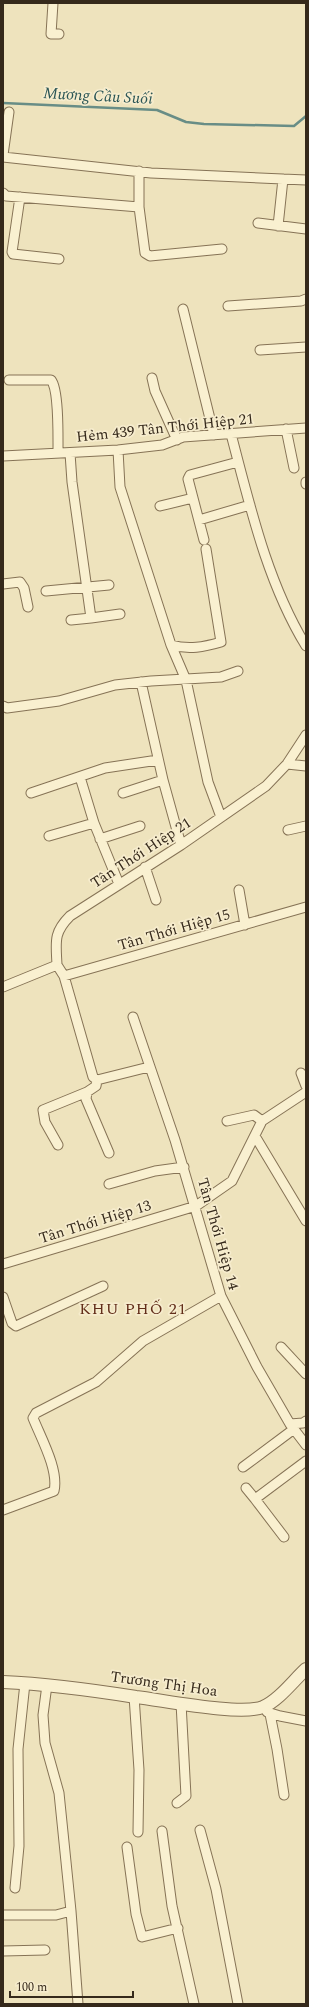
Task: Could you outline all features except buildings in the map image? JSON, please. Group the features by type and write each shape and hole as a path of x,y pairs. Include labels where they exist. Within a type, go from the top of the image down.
{"street":[{"path":"53,3 51,34 59,34"},
{"path":"9,112 3,156 139,171 306,180"},
{"path":"139,171 139,207 145,253 150,256 222,249"},
{"path":"278,226 283,179"},
{"path":"3,193 6,196 139,207"},
{"path":"20,197 12,252 13,254 59,259"},
{"path":"258,223 306,229"},
{"path":"228,306 301,301 306,299"},
{"path":"183,309 214,435"},
{"path":"260,350 306,347"},
{"path":"152,378 155,391 177,440"},
{"path":"9,380 52,380 54,383 58,453"},
{"name":"Hẻm 439 Tân Thới Hiệp 21","path":"3,456 118,450 162,445 183,437 306,428"},
{"path":"286,429 294,468"},
{"path":"231,434 254,522 290,620 306,646"},
{"path":"118,450 120,487 171,644 186,680 206,775 221,817"},
{"path":"70,453 72,482 92,618"},
{"path":"204,540 188,479 190,475 238,462"},
{"path":"160,506 193,498"},
{"path":"199,520 250,505"},
{"path":"171,644 183,648 201,648 221,642 206,550"},
{"path":"3,584 20,582 24,588 28,607"},
{"path":"46,591 109,585"},
{"path":"72,620 120,614"},
{"path":"4,707 59,701 115,685 221,677 238,671"},
{"path":"141,682 158,760 180,845"},
{"name":"Tân Thới Hiệp 21","path":"57,965 56,938 59,926 70,916 180,845 266,786 287,764 306,735"},
{"path":"31,793 105,768 158,760"},
{"path":"287,764 306,766"},
{"path":"80,777 100,839 119,884"},
{"path":"123,793 163,780"},
{"path":"49,836 94,822"},
{"path":"100,839 140,826"},
{"path":"288,830 306,826"},
{"path":"145,867 156,900"},
{"path":"239,890 245,924"},
{"name":"Tân Thới Hiệp 15","path":"64,976 306,907"},
{"path":"3,986 57,965 64,976 93,1077 96,1080 96,1086 87,1092 43,1110 45,1122 58,1145"},
{"name":"Tân Thới Hiệp 14","path":"133,1017 184,1167 221,1296 257,1367 292,1426 306,1445"},
{"path":"96,1080 150,1067"},
{"path":"301,1072 306,1086"},
{"path":"87,1092 86,1099 109,1153"},
{"path":"227,1121 254,1115 262,1121 306,1092"},
{"name":"Tân Thới Hiệp 13","path":"3,1264 196,1206 232,1181 262,1121"},
{"path":"255,1136 306,1221"},
{"path":"109,1184 155,1171 184,1167"},
{"path":"3,1297 12,1323 16,1326 103,1286"},
{"path":"3,1510 54,1491 56,1484 54,1472 33,1418 36,1413 96,1382 143,1340 221,1296"},
{"path":"281,1347 306,1374"},
{"path":"243,1468 292,1426 306,1421"},
{"path":"255,1499 306,1461"},
{"path":"246,1488 284,1537"},
{"path":"284,1795 278,1749 266,1711 270,1702 306,1669"},
{"name":"Trương Thị Hoa","path":"3,1682 25,1683 134,1696 213,1708 266,1711"},
{"path":"15,1888 18,1846 18,1749 25,1683"},
{"path":"47,1686 43,1715 45,1743 60,1793 78,2004"},
{"path":"134,1696 139,1770 138,1832"},
{"path":"177,1803 186,1796 181,1703"},
{"path":"266,1711 306,1721"},
{"path":"200,1830 217,1896 238,2004"},
{"path":"162,1831 166,1864 194,2004"},
{"path":"127,1847 136,1914 142,1937 178,1928"},
{"path":"3,1915 56,1915 71,1911"},
{"path":"3,1951 45,1950"}],"waterway":[{"name":"Mương Cầu Suối","path":"3,103 157,110 186,122 204,124 294,126 306,116"}],"district":[{"name":"KHU PHỐ 21","path":"133,1309"}]}
